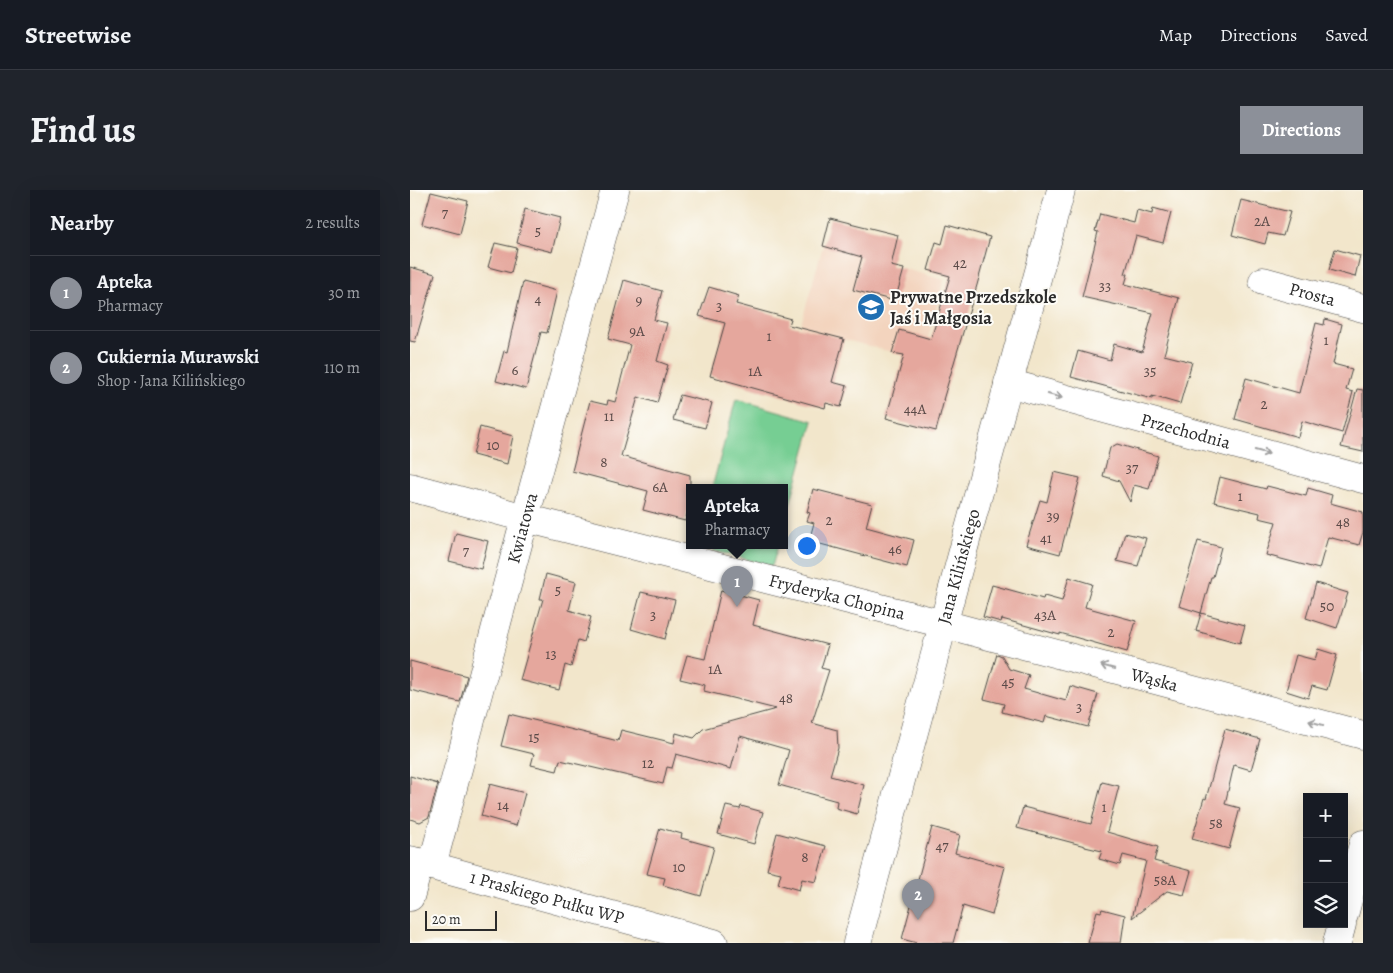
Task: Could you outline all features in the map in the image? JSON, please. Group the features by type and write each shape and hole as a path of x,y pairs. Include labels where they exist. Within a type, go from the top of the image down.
{"street":[{"name":"Kwiatowa","path":"410,897 525,518 615,190"},
{"name":"Jana Kilińskiego","path":"857,943 1062,190"},
{"name":"Prosta","path":"1262,281 1363,308"},
{"name":"Przechodnia","path":"1008,383 1363,479"},
{"name":"Fryderyka Chopina","path":"410,487 944,624"},
{"name":"Wąska","path":"944,624 1363,735"},
{"path":"1348,901 1363,844"},
{"name":"1 Praskiego Pułku WP","path":"421,862 714,943"},
{"path":"1337,943 1341,928"}],"shaded area":[{"name":"Prywatne Przedszkole Jaś i Małgosia","path":"823,246 944,280 922,360 800,328"}],"green space":[{"path":"736,399 813,421 788,511 788,484 713,484"},
{"path":"707,549 777,549 772,566"}],"building":[{"path":"431,192 468,201 460,234 422,224"},
{"path":"1241,200 1290,212 1283,236 1268,233 1265,244 1232,235"},
{"path":"1153,208 1171,213 1163,243 1136,236 1125,274 1128,274 1125,284 1179,298 1164,355 1192,362 1180,404 1152,396 1152,399 1071,377 1078,351 1110,360 1114,344 1142,352 1153,313 1082,297 1098,232 1095,231 1100,214 1134,223 1137,210 1152,214"},
{"path":"525,209 560,218 552,252 517,243"},
{"path":"830,218 898,235 891,266 904,269 895,301 853,290 862,257 823,246"},
{"path":"947,225 990,237 943,400 936,431 886,418 904,355 892,353 899,330 931,339 950,276 928,270 936,242 942,244"},
{"path":"495,243 517,248 511,273 488,267"},
{"path":"1335,249 1360,256 1355,277 1329,270"},
{"path":"410,267 435,274 415,342 410,341"},
{"path":"624,280 662,291 654,320 667,323 657,361 668,365 657,403 638,397 621,456 690,475 690,484 686,484 685,521 643,510 648,491 572,471 590,401 607,405 608,400 615,402 630,345 608,339"},
{"path":"523,282 557,291 547,333 541,332 526,389 496,381 504,351 507,352"},
{"path":"709,287 739,296 736,304 791,319 789,325 844,339 832,382 847,386 841,407 826,403 825,408 710,376 725,323 699,316"},
{"path":"1325,319 1342,324 1333,364 1352,369 1346,390 1353,392 1342,433 1302,421 1298,437 1235,419 1246,378 1299,393 1316,323 1324,325"},
{"path":"1357,389 1363,390 1363,452 1341,447"},
{"path":"680,395 712,403 705,428 673,420"},
{"path":"480,427 513,436 507,464 473,455"},
{"path":"1117,444 1158,456 1149,489 1134,485 1130,502 1119,481 1103,476 1110,448"},
{"path":"1054,472 1080,478 1060,554 1026,545 1040,500 1047,502"},
{"path":"1220,477 1266,489 1267,486 1306,496 1308,488 1332,495 1330,503 1363,512 1363,532 1359,545 1328,537 1319,569 1266,555 1276,522 1259,518 1260,513 1214,502"},
{"path":"813,489 872,504 866,527 914,540 907,567 809,541 814,523 807,521 810,513 807,512"},
{"path":"456,533 488,541 481,569 449,561"},
{"path":"1125,533 1146,538 1138,566 1117,561"},
{"path":"1198,541 1221,547 1201,613 1179,606"},
{"path":"546,574 576,582 569,610 591,617 584,642 578,640 571,667 565,665 559,690 520,680 543,599 540,599"},
{"path":"1069,577 1092,584 1085,607 1136,621 1127,652 1060,633 1060,635 1002,619 1001,622 983,617 992,585 1043,599 1044,596 1062,601"},
{"path":"1316,583 1348,593 1337,628 1306,618"},
{"path":"721,590 759,600 753,625 828,645 821,668 829,670 812,723 837,730 838,748 830,776 864,785 857,814 836,808 837,801 779,785 789,750 740,736 731,769 676,754 672,768 667,767 663,784 560,760 557,771 531,765 534,754 501,746 509,714 618,741 621,730 674,743 676,733 694,738 703,729 776,709 704,691 705,685 680,679 687,655 705,659"},
{"path":"641,592 675,600 665,639 631,629"},
{"path":"1201,613 1245,625 1240,643 1196,631"},
{"path":"1318,649 1337,655 1327,690 1312,686 1308,698 1286,691 1296,655 1315,660"},
{"path":"997,654 1002,656 1009,669 1029,675 1024,689 1066,701 1070,686 1098,694 1088,727 1046,716 1044,723 1002,712 1004,704 984,699"},
{"path":"410,661 467,676 460,702 410,690"},
{"path":"1225,729 1260,739 1251,770 1234,765 1225,804 1240,808 1229,849 1192,839 1204,798 1206,799"},
{"path":"410,776 438,784 429,817 420,822 410,819"},
{"path":"1102,782 1119,786 1107,832 1158,847 1154,861 1191,871 1184,895 1167,891 1132,918 1146,861 1123,855 1120,865 1099,859 1102,851 1017,828 1023,807 1091,824"},
{"path":"490,784 525,793 516,826 481,816"},
{"path":"726,806 740,809 741,806 763,812 754,844 718,834"},
{"path":"932,827 960,835 955,853 1005,867 992,915 963,906 953,943 917,943 902,939"},
{"path":"660,828 682,834 681,838 714,847 701,896 663,885 665,878 647,874"},
{"path":"777,833 826,846 816,882 802,879 799,890 778,884 781,873 767,870"},
{"path":"1102,909 1125,915 1121,943 1088,943 1097,911 1101,912"}],"place":[{"name":"Prywatne Przedszkole Jaś i Małgosia","path":"871,307"},
{"name":"Apteka","path":"737,607"},
{"name":"Cukiernia Murawski","path":"918,920"}]}
